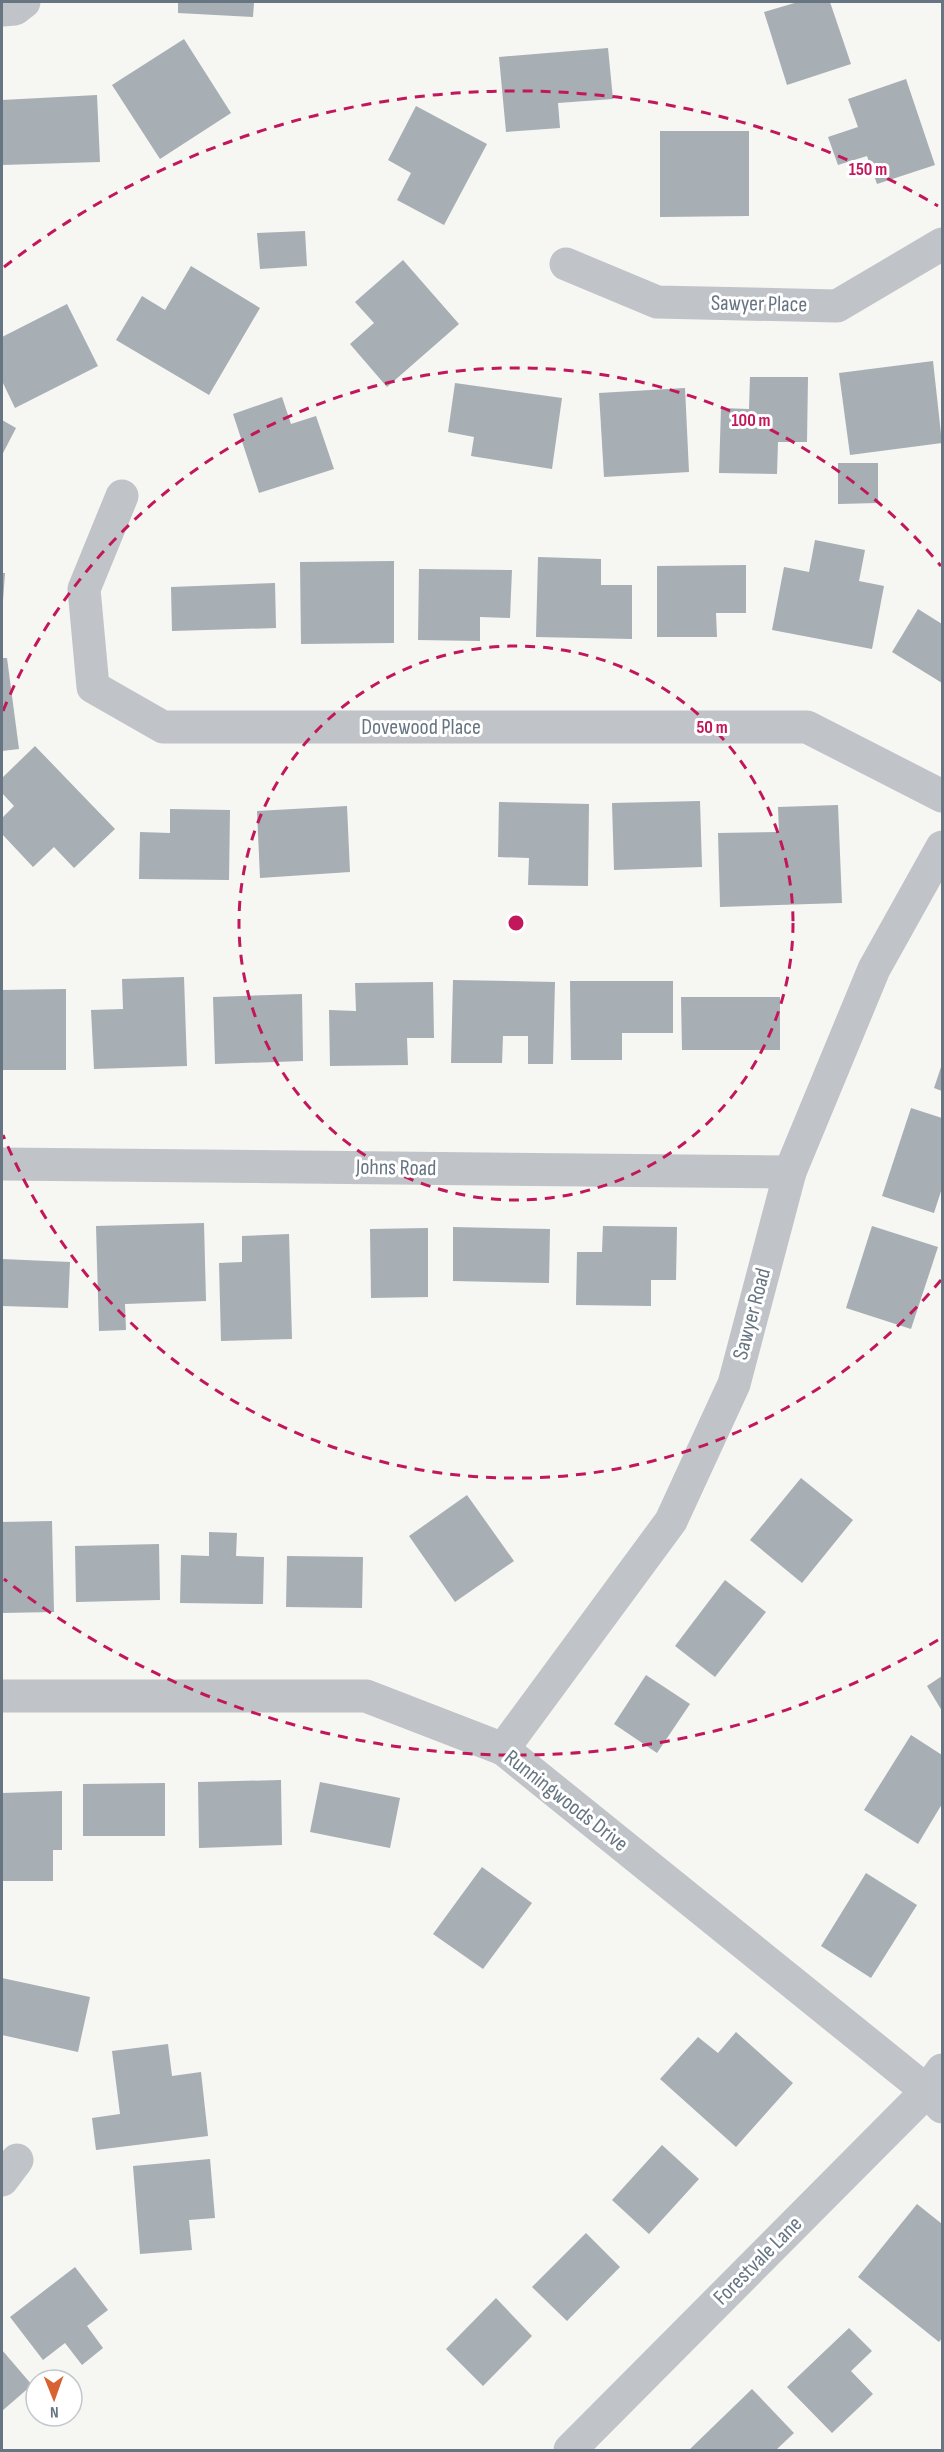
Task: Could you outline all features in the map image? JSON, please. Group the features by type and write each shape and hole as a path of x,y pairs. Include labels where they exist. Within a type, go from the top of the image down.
{"street":[{"path":"2,9 15,9 24,2"},
{"name":"Sawyer Place","path":"566,264 657,302 837,306 942,244"},
{"name":"Dovewood Place","path":"122,496 84,589 93,687 164,727 807,727 942,796"},
{"name":"Sawyer Road","path":"503,1749 671,1521 734,1384 790,1172 874,969 942,847"},
{"name":"Johns Road","path":"2,1164 790,1172"},
{"name":"Runningwoods Drive","path":"2,1696 366,1696 503,1749 937,2089"},
{"name":"Forestvale Lane","path":"570,2451 937,2089"}],"building":[{"path":"178,2 254,2 253,17 178,13"},
{"path":"798,2 830,2 851,64 787,85 764,12"},
{"path":"184,39 231,113 160,159 112,85"},
{"path":"608,48 613,99 558,103 560,128 506,132 499,57"},
{"path":"906,79 935,165 877,184 867,156 838,165 828,137 858,127 848,99"},
{"path":"97,95 100,162 2,165 2,100"},
{"path":"416,106 487,144 444,225 397,200 411,173 388,160"},
{"path":"660,131 749,131 749,216 660,217"},
{"path":"305,231 307,266 260,269 257,233"},
{"path":"403,260 459,324 387,387 350,344 374,323 355,302"},
{"path":"191,266 260,308 209,395 116,340 142,296 165,310"},
{"path":"67,304 98,366 15,408 2,381 2,337"},
{"path":"933,361 942,443 850,455 839,373"},
{"path":"750,377 808,377 807,442 778,442 777,474 719,473 721,408 749,409"},
{"path":"455,383 562,398 552,469 471,456 474,437 448,432"},
{"path":"685,388 689,472 604,477 599,393"},
{"path":"282,397 291,424 316,416 334,469 259,493 233,414"},
{"path":"2,420 16,428 2,455"},
{"path":"838,463 878,463 878,503 838,504"},
{"path":"815,540 865,550 859,581 884,586 872,649 772,630 784,567 809,572"},
{"path":"538,557 601,559 601,585 632,585 632,639 536,637"},
{"path":"394,561 394,643 301,644 300,562"},
{"path":"746,565 746,613 716,613 717,637 657,637 657,566"},
{"path":"419,569 512,570 510,618 480,617 480,641 418,640"},
{"path":"2,573 5,573 3,601 2,601"},
{"path":"275,583 276,628 172,631 171,587"},
{"path":"918,609 942,624 942,683 892,652"},
{"path":"2,658 7,658 19,749 2,751"},
{"path":"35,746 115,829 74,868 54,847 33,867 2,834 2,818 14,806 2,793 2,778"},
{"path":"700,801 702,867 614,870 612,803"},
{"path":"499,802 589,804 588,886 528,885 529,858 498,857"},
{"path":"838,805 842,903 720,907 718,833 779,832 778,807"},
{"path":"347,806 350,872 260,878 257,811"},
{"path":"170,809 230,810 229,880 139,879 140,832 170,833"},
{"path":"184,977 187,1066 94,1069 91,1010 123,1009 122,979"},
{"path":"453,980 555,982 553,1064 528,1064 528,1036 503,1036 502,1063 451,1063"},
{"path":"570,981 673,981 673,1033 622,1033 622,1060 571,1060"},
{"path":"433,982 434,1038 407,1038 408,1065 330,1066 329,1010 356,1011 355,983"},
{"path":"66,989 66,1070 2,1070 2,990"},
{"path":"302,994 303,1061 215,1064 213,997"},
{"path":"681,997 780,997 780,1050 682,1050"},
{"path":"942,1064 942,1091 934,1088"},
{"path":"911,1108 942,1118 942,1188 934,1213 882,1196"},
{"path":"204,1223 206,1301 125,1304 126,1330 99,1331 96,1226"},
{"path":"603,1226 677,1227 676,1280 651,1280 651,1306 576,1305 577,1252 602,1252"},
{"path":"872,1226 938,1247 911,1329 846,1308"},
{"path":"453,1227 550,1229 549,1283 453,1281"},
{"path":"428,1228 428,1297 371,1298 370,1229"},
{"path":"289,1234 292,1339 221,1341 219,1263 242,1262 242,1236"},
{"path":"2,1259 70,1262 68,1308 2,1306"},
{"path":"801,1478 853,1520 802,1583 750,1540"},
{"path":"467,1495 514,1561 455,1602 409,1536"},
{"path":"52,1521 54,1612 2,1613 2,1522"},
{"path":"209,1532 237,1533 236,1556 264,1557 263,1604 180,1603 181,1555 209,1556"},
{"path":"159,1544 160,1600 76,1602 75,1546"},
{"path":"287,1556 363,1557 362,1608 286,1607"},
{"path":"725,1580 766,1612 715,1677 675,1646"},
{"path":"646,1675 690,1704 657,1753 614,1724"},
{"path":"942,1676 942,1711 927,1686"},
{"path":"911,1735 942,1755 942,1804 918,1844 864,1810"},
{"path":"281,1780 282,1845 199,1848 198,1782"},
{"path":"320,1782 400,1798 390,1848 310,1832"},
{"path":"165,1783 165,1836 83,1836 83,1784"},
{"path":"62,1791 62,1850 53,1850 53,1881 2,1881 2,1793"},
{"path":"482,1867 532,1903 483,1969 433,1934"},
{"path":"866,1873 917,1905 871,1978 821,1946"},
{"path":"2,1978 90,1997 78,2052 2,2035"},
{"path":"736,2032 793,2083 736,2147 660,2079 698,2037 718,2053"},
{"path":"168,2044 172,2076 201,2072 208,2136 96,2150 92,2118 120,2114 112,2051"},
{"path":"662,2145 699,2179 649,2234 612,2200"},
{"path":"210,2159 215,2218 189,2220 192,2250 140,2254 133,2166"},
{"path":"917,2204 942,2224 942,2338 939,2342 858,2277"},
{"path":"586,2233 620,2267 567,2321 532,2287"},
{"path":"75,2267 108,2310 87,2326 103,2348 82,2365 65,2343 43,2360 10,2317"},
{"path":"496,2298 532,2336 483,2386 446,2349"},
{"path":"849,2328 872,2351 851,2371 873,2394 832,2433 787,2387"},
{"path":"2,2350 24,2376 24,2392 2,2411"},
{"path":"752,2389 794,2433 776,2450 690,2449"}]}
